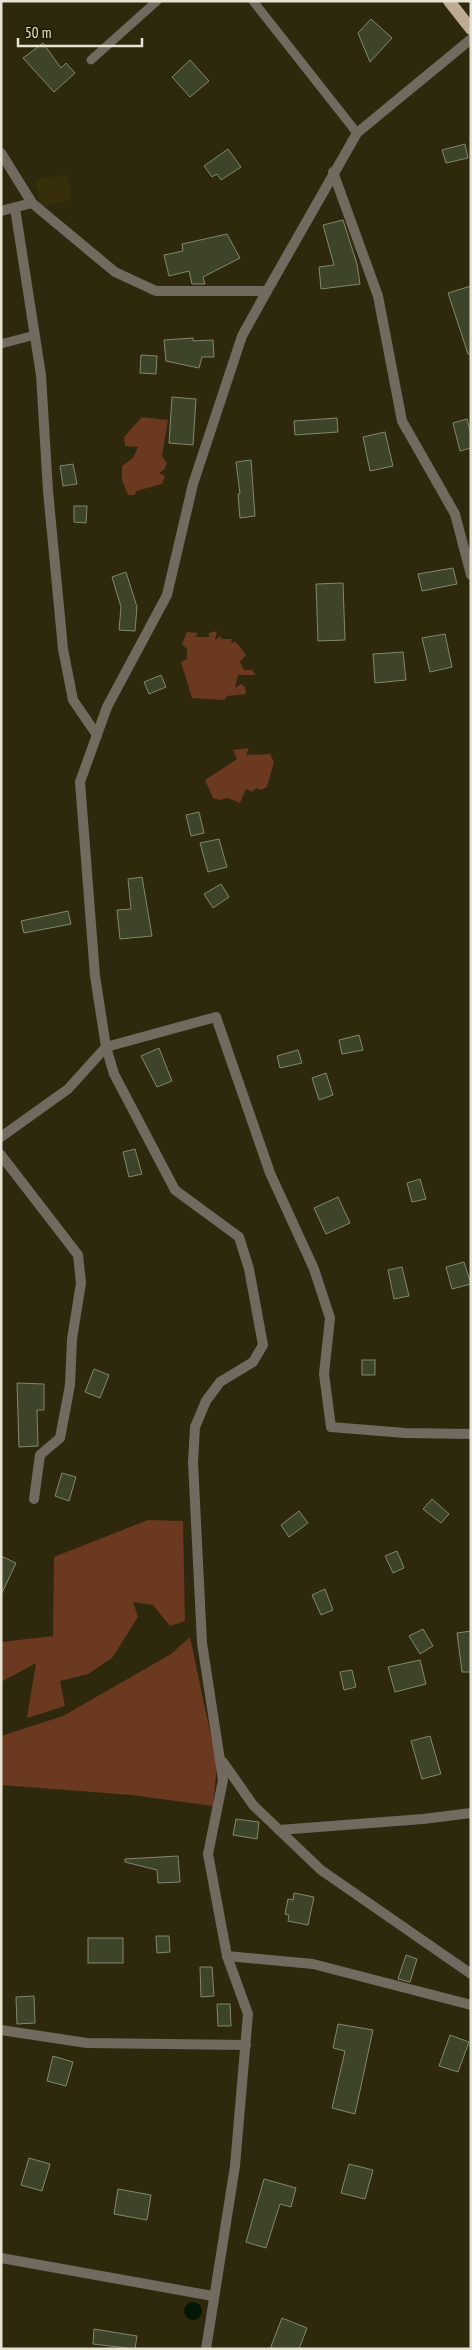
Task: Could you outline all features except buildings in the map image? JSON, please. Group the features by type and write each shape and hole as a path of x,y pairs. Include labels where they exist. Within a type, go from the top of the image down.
{"main road":[{"path":"448,1 471,29"}],"street":[{"path":"206,2349 213,2296 236,2166 248,2014 227,1956 208,1854 223,1780 202,1643 193,1462 195,1427 206,1401 220,1382 253,1362 262,1345 249,1269 239,1237 174,1190 114,1074 106,1046 95,976 80,782 107,707 167,595 193,484 242,336 333,172 358,133 471,39"},
{"path":"1,153 32,203 115,272 156,291 267,291"},
{"path":"333,172 378,296 402,421 455,514 471,575"},
{"path":"1,211 32,203"},
{"path":"15,208 41,375 48,491 63,649 74,700 97,735"},
{"path":"1,1137 68,1089 106,1046 216,1017 270,1173 314,1269 330,1318 324,1374 331,1427 405,1433 471,1434"},
{"path":"1,1155 78,1255 81,1283 72,1339 70,1385 60,1438 40,1455 34,1499"},
{"path":"221,1760 253,1805 321,1870 471,1974"},
{"path":"279,1830 423,1819 471,1813"},
{"path":"227,1956 313,1964 471,2005"},
{"path":"1,2030 86,2044 246,2045"},
{"path":"1,2258 213,2296"}],"lane":[{"path":"91,60 157,1"},
{"path":"252,1 358,133"},
{"path":"1,344 35,335"}],"shaded area":[{"path":"67,174 72,200 41,207 35,180"},
{"path":"142,417 168,420 162,456 167,463 164,470 159,473 165,476 162,484 136,491 135,495 128,495 122,480 122,466 133,458 138,447 125,446 124,437"},
{"path":"217,631 215,640 220,636 222,639 232,639 231,643 236,642 246,655 240,662 244,670 252,670 256,675 238,675 235,688 241,684 245,687 246,694 227,696 224,700 192,698 181,662 187,659 187,649 182,644 187,632 198,633 195,637 209,637 209,633"},
{"path":"249,748 246,755 270,754 274,762 267,787 261,790 256,788 252,792 246,789 240,803 227,798 220,800 213,798 205,780 237,759 233,750"},
{"path":"148,1520 183,1521 185,1621 170,1626 153,1605 133,1602 138,1617 112,1658 88,1674 60,1681 65,1706 27,1718 36,1663 1,1682 1,1642 53,1636 54,1557"},
{"path":"190,1637 217,1765 213,1806 131,1795 1,1785 1,1736 63,1716 171,1654"},
{"path":"189,2302 197,2302 202,2307 200,2318 189,2320 184,2315 184,2307"}]}
